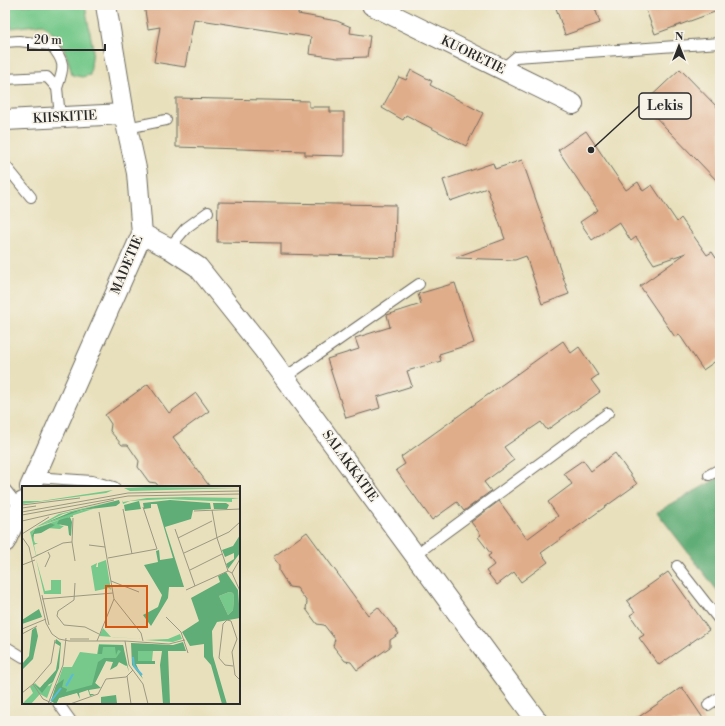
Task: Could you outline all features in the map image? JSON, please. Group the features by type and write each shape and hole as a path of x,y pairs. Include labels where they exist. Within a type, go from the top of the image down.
{"street":[{"name":"MADETIE","path":"32,482 142,234 137,173 126,121 106,5"},
{"name":"KUORETIE","path":"372,5 573,104"},
{"name":"KIISKITIE","path":"5,120 60,116 126,121"},
{"name":"SALAKKATIE","path":"142,234 169,248 198,267 284,378 537,721"},
{"path":"5,542 21,505"}],"lane":[{"path":"5,42 19,41 51,44 62,58 62,74 57,88 60,116"},
{"path":"502,69 516,58 720,43"},
{"path":"5,79 47,77 57,88"},
{"path":"126,121 166,120"},
{"path":"5,165 31,197"},
{"path":"169,248 186,228 208,212"},
{"path":"284,378 418,284"},
{"path":"415,555 608,413"},
{"path":"709,475 720,469"},
{"path":"32,482 92,481 110,486"},
{"path":"5,489 21,505"},
{"path":"677,566 720,621"},
{"path":"5,646 22,656"},
{"path":"708,705 720,697"},
{"path":"59,704 71,721"}],"green space":[{"path":"5,5 85,5 93,49 90,75 82,77 72,75 68,59 59,40 42,24 5,29"},
{"path":"720,477 720,594 657,512"}],"building":[{"path":"144,5 299,5 298,14 337,21 351,27 350,33 370,36 367,57 338,58 309,54 311,37 194,19 185,67 154,62 160,27 148,29"},
{"path":"555,5 594,5 600,23 565,35"},
{"path":"644,5 720,5 720,10 655,34"},
{"path":"680,69 720,110 720,184 643,104"},
{"path":"411,70 432,81 430,85 483,113 466,146 406,115 403,120 382,108 399,77 406,80"},
{"path":"176,98 309,101 309,107 330,107 330,112 344,112 344,156 305,155 305,151 176,147"},
{"path":"586,131 626,190 638,182 643,191 652,185 677,222 681,218 707,255 712,252 720,264 720,358 703,370 679,334 675,337 640,286 686,253 654,264 636,237 631,241 619,222 592,240 580,222 598,210 558,150"},
{"path":"522,160 569,294 542,304 526,256 515,260 456,258 505,239 487,188 450,201 443,180 493,163 495,169"},
{"path":"218,202 396,205 395,257 281,254 281,243 217,242"},
{"path":"455,283 474,343 439,354 441,361 407,371 412,386 377,397 380,408 346,418 327,359 359,349 355,338 390,327 387,315 421,304 418,294"},
{"path":"563,341 571,353 579,347 598,375 591,380 600,392 547,430 541,422 504,447 514,460 484,482 491,491 464,511 457,502 432,520 396,470 405,464 401,457"},
{"path":"148,384 169,413 196,393 209,411 173,437 209,486 158,486 156,483 149,482 138,467 139,461 128,445 122,445 110,431 111,424 105,415"},
{"path":"615,453 637,484 541,553 548,562 521,582 514,572 497,585 486,571 494,565 488,556 491,554 478,537 481,535 471,522 499,501 527,539 558,516 548,502 572,484 564,473 583,460 591,471"},
{"path":"307,532 368,615 378,607 399,634 390,640 390,647 357,670 351,662 345,661 333,646 335,639 324,625 317,624 306,609 307,602 297,588 289,587 279,571 279,565 273,557"},
{"path":"668,572 709,630 659,665 639,638 644,635 630,615 635,612 627,601"},
{"path":"682,687 705,721 633,721"}],"place":[{"name":"Lekis","path":"591,150"}]}
